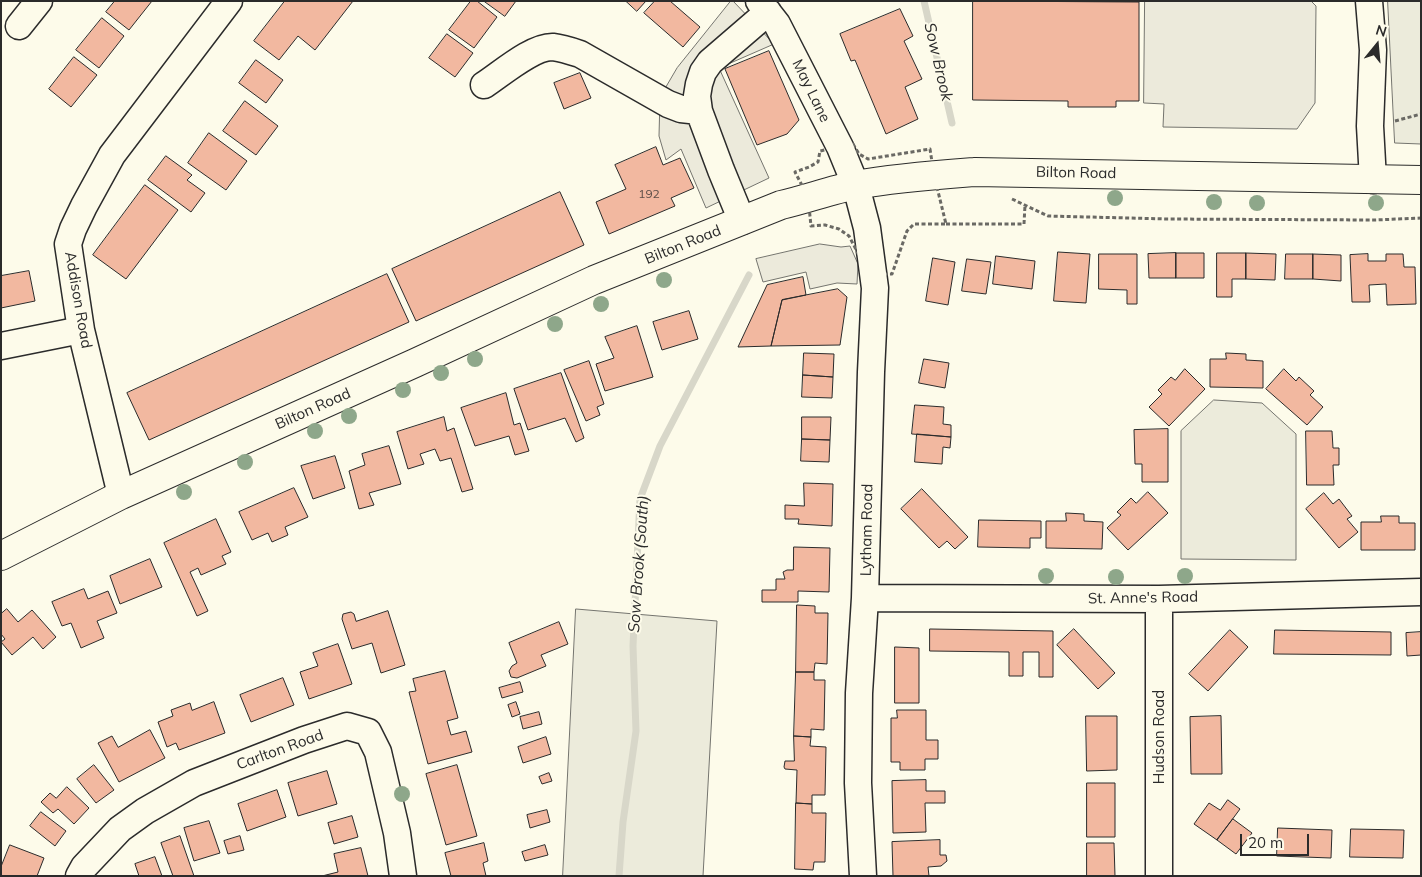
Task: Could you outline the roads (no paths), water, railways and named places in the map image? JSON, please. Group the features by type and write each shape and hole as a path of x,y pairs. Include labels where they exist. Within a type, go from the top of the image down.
{"main road":[{"name":"Bilton Road","path":"1,556 121,495 415,364 594,280 781,205 856,186 934,175 994,171 1421,180"}],"street":[{"path":"19,26 39,1"},
{"name":"Addison Road","path":"121,495 81,330 68,244 80,213 112,155 229,1"},
{"path":"1369,1 1373,50 1370,126 1373,180"},
{"path":"742,221 699,111 698,84 710,62 764,7"},
{"name":"May Lane","path":"764,7 777,24 807,81 840,147 856,186"},
{"path":"484,85 534,51 551,47 580,54 668,104 681,109 699,111"},
{"name":"Lytham Road","path":"856,186 867,228 875,288 865,598 859,693 858,783 863,876"},
{"path":"1,346 81,330"},
{"name":"St. Anne's Road","path":"865,598 1159,599 1421,592"},
{"name":"Hudson Road","path":"1158,876 1159,599"},
{"name":"Carlton Road","path":"79,876 84,867 120,829 145,811 194,783 304,740 347,726 368,732 378,752 397,832 403,876"}],"waterway":[{"name":"Sow Brook","path":"924,1 952,123"},
{"name":"Sow Brook (South)","path":"619,876 623,822 636,731 633,646 640,499 660,446 749,275"}]}
